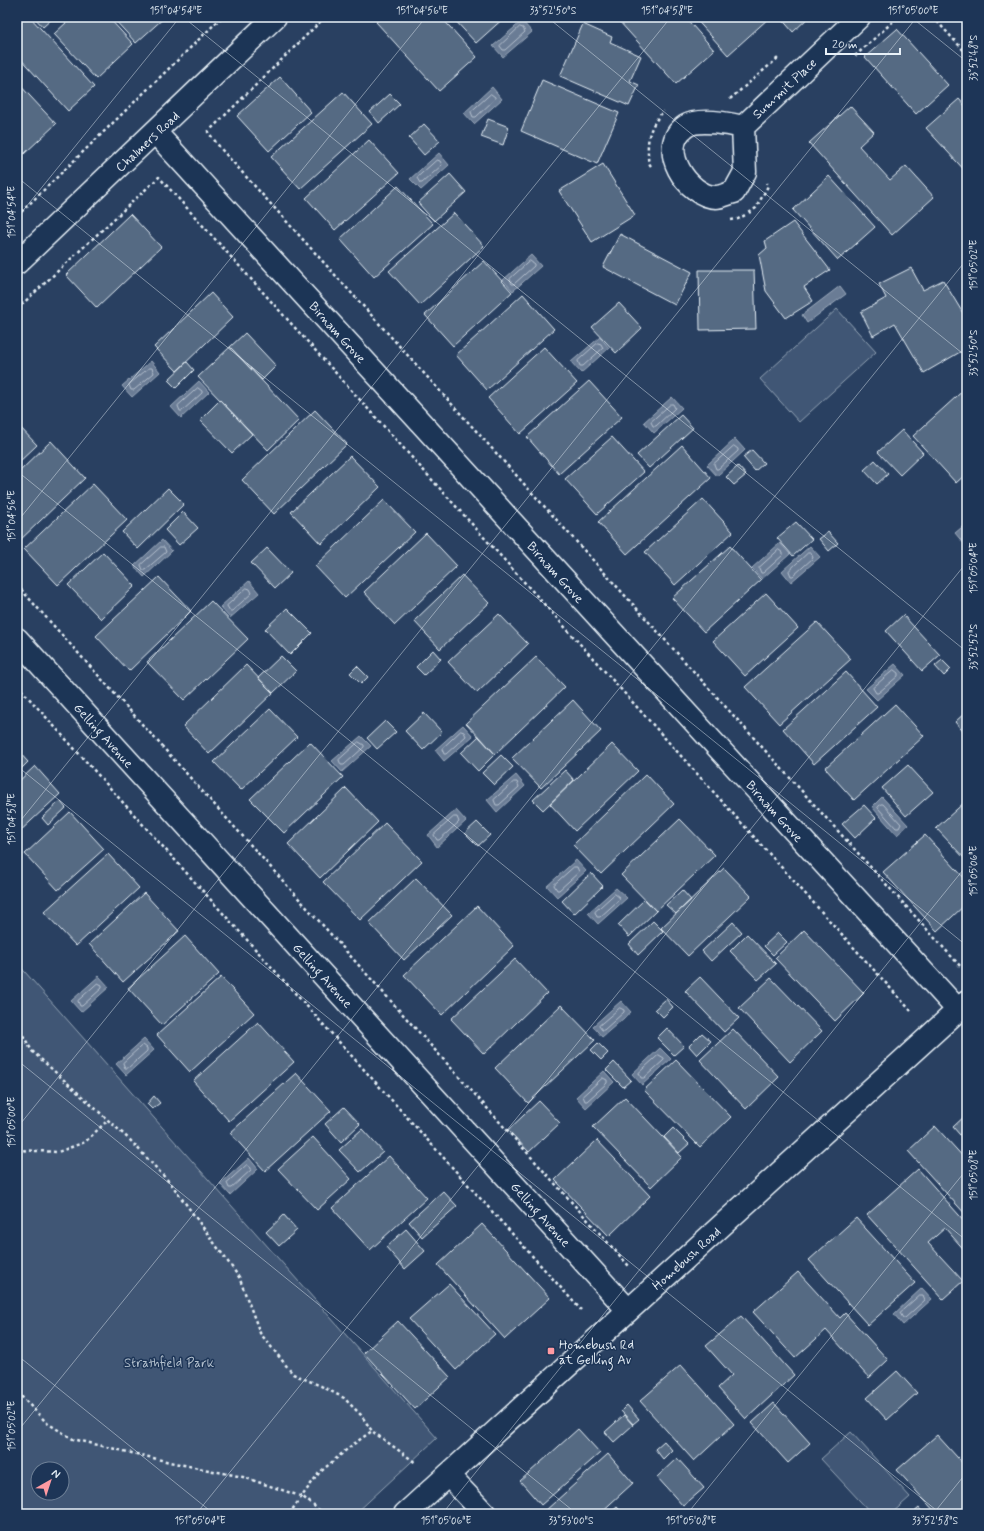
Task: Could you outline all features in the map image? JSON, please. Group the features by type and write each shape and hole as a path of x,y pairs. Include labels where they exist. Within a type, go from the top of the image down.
{"street":[{"name":"Chalmers Road","path":"17,263 275,17"},
{"name":"Summit Place","path":"743,127 859,17"},
{"name":"Birnam Grove","path":"155,132 962,1006"},
{"name":"Gelling Avenue","path":"17,640 628,1310"},
{"name":"Homebush Road","path":"405,1514 962,1006"},
{"path":"448,1475 485,1514"}],"path":[{"path":"17,216 222,17"},
{"path":"326,17 208,132 222,150 961,967"},
{"path":"933,17 967,54"},
{"path":"17,308 159,177 911,1011"},
{"path":"17,585 629,1266"},
{"path":"17,685 581,1310"},
{"path":"17,1025 32,1051 131,1141 172,1186 239,1277 260,1333 293,1374 322,1386 344,1398 361,1415 372,1431 416,1463"},
{"path":"17,1150 58,1152 85,1142 108,1120"},
{"path":"17,1392 47,1423 73,1439 174,1463 243,1477 303,1497 324,1514"},
{"path":"289,1514 303,1497 319,1473 351,1446 372,1431"}],"green space":[{"path":"837,309 876,352 799,422 760,379"},
{"name":"Strathfield Park","path":"17,963 437,1438 355,1514 17,1514"},
{"path":"851,1432 910,1497 891,1514 872,1514 821,1459"}],"water":[{"path":"522,21 532,32 503,57 493,46"},
{"path":"492,87 502,99 474,124 464,113"},
{"path":"439,153 449,165 421,190 410,179"},
{"path":"531,255 541,266 513,291 503,280"},
{"path":"840,286 846,294 807,323 802,315"},
{"path":"600,337 609,348 581,373 571,362"},
{"path":"151,361 160,372 132,397 122,386"},
{"path":"199,381 209,392 181,418 171,407"},
{"path":"672,397 682,408 654,433 644,422"},
{"path":"735,439 745,450 717,476 707,465"},
{"path":"967,523 967,542 965,545 955,533"},
{"path":"162,540 172,551 144,577 134,566"},
{"path":"780,543 790,554 762,579 752,568"},
{"path":"810,546 820,557 791,582 782,571"},
{"path":"249,581 259,593 230,618 220,607"},
{"path":"895,664 905,675 877,700 866,689"},
{"path":"463,725 473,736 444,761 435,750"},
{"path":"361,736 371,746 342,772 332,761"},
{"path":"516,775 525,786 497,812 487,800"},
{"path":"882,797 908,825 897,835 872,807"},
{"path":"456,810 466,821 437,847 428,835"},
{"path":"576,860 586,871 557,897 547,886"},
{"path":"616,888 627,898 598,924 588,913"},
{"path":"99,976 109,987 81,1012 71,1001"},
{"path":"621,1001 631,1012 602,1037 593,1026"},
{"path":"144,1039 154,1050 126,1075 116,1064"},
{"path":"660,1048 671,1059 642,1085 632,1074"},
{"path":"604,1071 614,1082 586,1108 576,1097"},
{"path":"249,1158 258,1169 230,1195 220,1184"},
{"path":"922,1288 932,1299 903,1325 894,1314"}],"building":[{"path":"17,17 30,17 94,87 68,111 17,55"},
{"path":"34,17 52,17 53,18 43,27"},
{"path":"64,17 108,17 133,44 96,79 54,34 68,21"},
{"path":"112,17 165,17 136,43"},
{"path":"382,17 441,17 477,57 439,91 376,22"},
{"path":"452,17 505,17 476,43"},
{"path":"621,17 685,17 714,50 676,84 618,20"},
{"path":"694,17 767,17 769,18 728,55"},
{"path":"780,17 809,17 793,32"},
{"path":"583,24 612,37 610,42 641,56 630,81 639,85 629,106 560,76"},
{"path":"897,29 948,85 916,114 865,57"},
{"path":"280,77 311,112 269,151 237,116"},
{"path":"542,80 619,113 597,164 521,131"},
{"path":"17,82 56,124 24,154 17,147"},
{"path":"343,92 372,124 300,189 271,157"},
{"path":"390,94 400,104 379,123 370,112"},
{"path":"959,99 967,108 967,173 926,128"},
{"path":"850,106 874,132 859,146 890,180 906,166 934,197 892,235 809,143"},
{"path":"488,119 509,127 503,145 481,137"},
{"path":"424,124 440,141 424,155 409,138"},
{"path":"369,140 399,173 335,230 306,198"},
{"path":"603,164 635,215 592,242 559,191"},
{"path":"450,174 466,192 434,221 418,203"},
{"path":"829,176 875,227 838,260 793,210"},
{"path":"398,186 433,224 374,277 340,239"},
{"path":"454,213 484,246 420,305 389,271"},
{"path":"130,214 161,247 97,308 66,275"},
{"path":"793,222 830,270 804,287 813,301 786,318 766,291 759,255 767,248 765,241"},
{"path":"620,234 692,272 675,305 603,267"},
{"path":"484,261 512,292 453,346 425,315"},
{"path":"911,268 923,290 943,280 967,320 967,348 924,373 895,323 873,336 861,312 886,298 879,284"},
{"path":"699,270 754,270 756,329 700,330"},
{"path":"211,293 233,317 177,371 154,347"},
{"path":"523,294 554,329 487,390 456,355"},
{"path":"619,303 642,328 616,353 592,327"},
{"path":"245,333 276,366 262,380 230,347"},
{"path":"230,347 299,420 268,450 198,377"},
{"path":"544,347 577,383 520,434 488,398"},
{"path":"187,362 194,370 176,388 168,380"},
{"path":"589,381 622,417 559,474 527,437"},
{"path":"967,387 967,473 956,483 913,436"},
{"path":"220,400 252,434 232,453 200,420"},
{"path":"315,410 347,444 274,514 242,480"},
{"path":"681,415 693,428 649,468 637,455"},
{"path":"17,424 37,445 17,464"},
{"path":"902,430 923,453 900,475 878,452"},
{"path":"612,437 644,472 597,514 565,479"},
{"path":"51,441 85,478 17,543 17,474"},
{"path":"682,445 711,478 627,554 598,522"},
{"path":"752,450 764,463 755,471 743,457"},
{"path":"350,456 380,487 321,544 291,512"},
{"path":"875,460 888,474 877,484 864,470"},
{"path":"738,466 746,475 734,485 726,477"},
{"path":"93,484 127,520 58,585 24,549"},
{"path":"168,488 184,504 138,549 122,532"},
{"path":"703,499 733,532 675,585 645,552"},
{"path":"384,500 415,532 345,598 315,566"},
{"path":"183,512 198,528 179,545 165,530"},
{"path":"796,522 812,539 793,556 777,538"},
{"path":"828,532 838,543 829,551 819,539"},
{"path":"426,533 457,566 395,625 364,592"},
{"path":"730,546 761,580 704,632 672,598"},
{"path":"267,548 291,573 275,588 251,563"},
{"path":"103,552 135,586 101,619 68,585"},
{"path":"462,575 489,603 440,649 414,621"},
{"path":"159,577 191,611 129,671 96,636"},
{"path":"766,593 798,628 745,676 713,641"},
{"path":"211,601 248,639 184,700 147,662"},
{"path":"287,608 312,633 290,655 265,629"},
{"path":"499,614 528,644 477,693 448,662"},
{"path":"903,615 940,655 922,671 886,631"},
{"path":"817,622 851,659 779,724 745,687"},
{"path":"433,650 441,659 424,675 416,667"},
{"path":"281,656 296,671 273,693 258,678"},
{"path":"536,657 565,687 495,754 466,723"},
{"path":"942,660 951,669 944,676 935,666"},
{"path":"246,665 273,693 209,754 183,726"},
{"path":"357,666 368,677 361,684 350,673"},
{"path":"846,672 877,707 814,764 783,729"},
{"path":"573,700 601,731 541,788 512,758"},
{"path":"895,704 924,736 854,800 825,768"},
{"path":"270,709 297,737 241,790 214,762"},
{"path":"967,711 967,736 955,722"},
{"path":"424,713 442,732 423,750 405,731"},
{"path":"385,721 396,732 377,749 367,738"},
{"path":"479,736 495,754 478,771 461,753"},
{"path":"310,742 343,777 284,833 250,799"},
{"path":"612,744 638,771 575,831 550,804"},
{"path":"17,750 28,762 17,773"},
{"path":"501,755 513,767 494,785 482,773"},
{"path":"908,765 933,792 906,816 882,788"},
{"path":"35,766 60,794 17,834 17,783"},
{"path":"565,770 574,780 543,810 533,800"},
{"path":"646,774 674,804 601,874 573,845"},
{"path":"346,788 378,822 320,878 288,844"},
{"path":"967,800 967,861 936,828"},
{"path":"60,801 66,808 48,825 42,818"},
{"path":"864,805 876,818 855,838 842,824"},
{"path":"70,812 104,849 58,890 25,854"},
{"path":"680,819 715,855 656,911 621,875"},
{"path":"477,822 490,835 478,846 465,833"},
{"path":"385,823 422,861 360,920 323,882"},
{"path":"925,835 967,881 967,903 937,931 883,872"},
{"path":"108,854 139,888 76,946 44,912"},
{"path":"724,868 751,896 688,956 661,928"},
{"path":"591,873 603,886 574,914 562,901"},
{"path":"416,878 452,915 404,960 369,923"},
{"path":"682,890 691,900 676,914 666,905"},
{"path":"144,893 179,931 123,982 89,944"},
{"path":"645,899 656,911 629,937 618,925"},
{"path":"477,906 514,946 442,1015 404,975"},
{"path":"653,921 663,931 638,955 629,944"},
{"path":"733,922 742,932 711,961 702,951"},
{"path":"804,930 864,993 835,1021 775,958"},
{"path":"778,933 787,942 773,955 764,946"},
{"path":"747,934 776,964 758,980 730,951"},
{"path":"185,936 219,974 162,1025 128,988"},
{"path":"515,959 547,993 484,1054 451,1019"},
{"path":"221,977 254,1013 190,1072 157,1035"},
{"path":"700,977 739,1018 724,1032 685,991"},
{"path":"771,978 822,1031 790,1062 739,1008"},
{"path":"666,999 673,1007 663,1017 655,1009"},
{"path":"561,1005 595,1040 528,1103 495,1068"},
{"path":"258,1022 294,1062 229,1121 193,1081"},
{"path":"667,1028 684,1046 674,1055 657,1038"},
{"path":"733,1029 779,1077 746,1109 700,1060"},
{"path":"702,1033 711,1041 697,1055 689,1046"},
{"path":"598,1043 608,1053 601,1060 591,1050"},
{"path":"676,1060 731,1117 700,1147 644,1090"},
{"path":"614,1062 631,1080 623,1087 606,1070"},
{"path":"296,1073 331,1111 265,1171 230,1133"},
{"path":"154,1096 160,1103 152,1109 147,1104"},
{"path":"625,1097 682,1157 651,1187 593,1127"},
{"path":"539,1101 560,1123 529,1152 508,1130"},
{"path":"344,1107 360,1124 341,1142 325,1124"},
{"path":"967,1114 967,1143 953,1127"},
{"path":"935,1126 967,1161 967,1216 908,1151"},
{"path":"673,1128 689,1144 679,1153 664,1137"},
{"path":"362,1129 383,1152 360,1172 339,1150"},
{"path":"313,1137 351,1179 317,1210 278,1169"},
{"path":"597,1140 650,1196 609,1236 555,1180"},
{"path":"389,1156 427,1198 370,1250 332,1208"},
{"path":"918,1169 967,1224 967,1253 945,1228 928,1243 963,1281 943,1299 867,1215"},
{"path":"443,1191 457,1206 422,1237 409,1222"},
{"path":"284,1215 297,1230 279,1246 266,1232"},
{"path":"856,1218 915,1283 868,1325 809,1260"},
{"path":"482,1224 550,1298 505,1339 438,1265"},
{"path":"406,1229 425,1251 405,1269 386,1247"},
{"path":"798,1272 840,1318 845,1313 888,1360 869,1378 826,1330 795,1358 753,1312"},
{"path":"449,1284 495,1334 456,1370 409,1319"},
{"path":"741,1316 794,1375 746,1419 718,1388 732,1375 706,1346"},
{"path":"398,1321 450,1377 415,1409 364,1353"},
{"path":"681,1365 734,1424 694,1461 640,1401"},
{"path":"897,1371 917,1393 887,1420 867,1398"},
{"path":"774,1403 810,1443 788,1463 752,1423"},
{"path":"627,1405 639,1419 633,1424 621,1411"},
{"path":"624,1415 633,1425 614,1442 605,1432"},
{"path":"578,1429 600,1453 541,1505 520,1481"},
{"path":"937,1435 967,1468 967,1514 937,1514 897,1470"},
{"path":"664,1441 672,1450 663,1459 655,1449"},
{"path":"608,1454 633,1483 599,1514 548,1514 545,1511"},
{"path":"677,1458 704,1488 683,1506 657,1477"},
{"path":"617,1507 624,1514 609,1514"},
{"path":"919,1508 924,1514 912,1514"}],"place":[{"name":"Homebush Rd at Gelling Av","path":"551,1351"}]}
